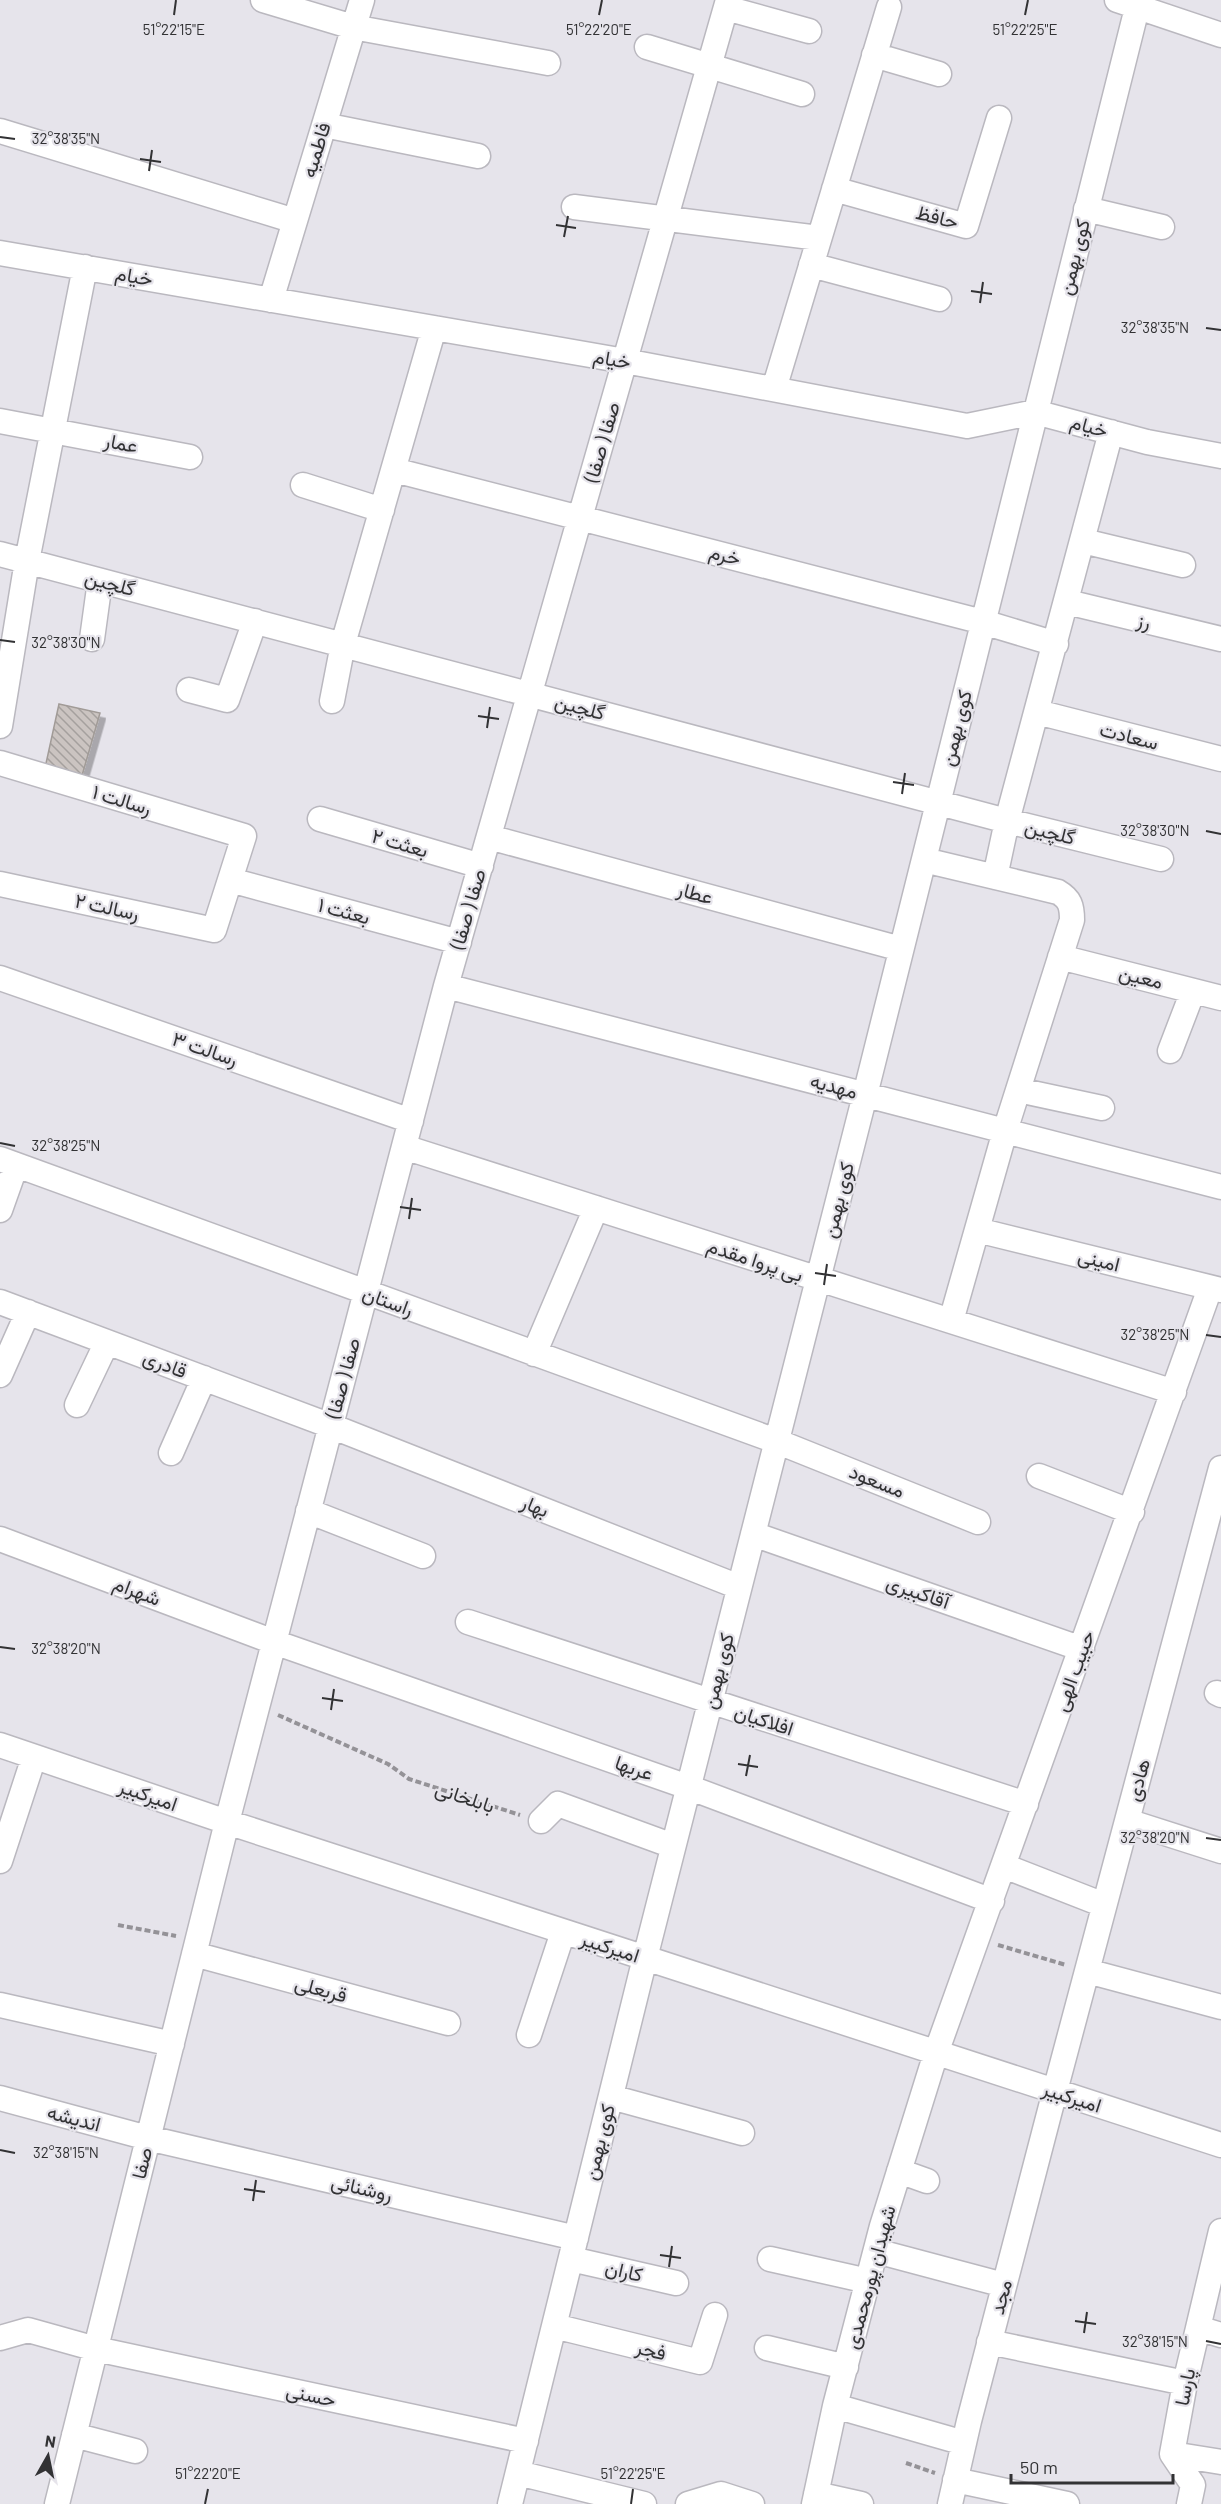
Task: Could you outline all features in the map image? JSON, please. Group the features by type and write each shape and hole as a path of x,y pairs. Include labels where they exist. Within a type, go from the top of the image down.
{"street":[{"path":"263,0 353,27 548,63"},
{"name":"فاطمیه","path":"271,300 362,0"},
{"path":"1131,2 1221,35"},
{"name":"کوی بهمن","path":"510,2504 673,1846 865,1095 1086,209 1131,2"},
{"path":"727,4 809,31"},
{"name":"صفا ( صفا)","path":"227,1822 446,986 727,4"},
{"path":"774,389 889,7"},
{"path":"647,47 802,94"},
{"path":"874,56 939,74"},
{"name":"حافظ","path":"834,189 966,226 999,118"},
{"path":"324,125 478,156"},
{"path":"0,131 295,221"},
{"path":"574,207 819,238"},
{"path":"1086,209 1162,228"},
{"name":"خیام","path":"0,253 626,361 967,426 1035,411 1147,442 1221,456"},
{"path":"811,265 939,299"},
{"path":"0,726 4,671 85,267"},
{"path":"332,701 343,644 434,328"},
{"name":"عمار","path":"0,421 190,457"},
{"path":"995,877 1006,821 1056,644 1111,432"},
{"name":"خرم","path":"394,470 983,622 1056,644"},
{"path":"303,485 382,510"},
{"path":"1083,541 1183,565"},
{"name":"گلچین","path":"0,554 1006,821 1161,859"},
{"path":"92,639 100,580"},
{"name":"رز","path":"1067,602 1221,639"},
{"path":"189,690 227,700 255,621"},
{"name":"سعادت","path":"1037,712 1221,759"},
{"name":"رسالت ۱","path":"0,763 244,836 230,880"},
{"name":"بعثت ۲","path":"320,819 481,866"},
{"name":"عطار","path":"489,837 901,949"},
{"path":"924,860 1058,892 1067,897 1072,908 1072,920 1005,1131 951,1321"},
{"name":"رسالت ۲","path":"0,884 214,930 230,880"},
{"name":"بعثت ۱","path":"230,880 459,942"},
{"name":"معین","path":"1060,957 1221,998"},
{"name":"رسالت ۳","path":"0,978 411,1121"},
{"name":"مهدیه","path":"446,986 1221,1187"},
{"path":"1170,1051 1193,991"},
{"path":"1018,1090 1102,1108"},
{"name":"بی پروا مقدم","path":"404,1147 1174,1392"},
{"path":"0,1210 8,1162"},
{"name":"راستان","path":"8,1162 776,1441"},
{"path":"534,1354 596,1208"},
{"name":"امینی","path":"977,1230 1216,1289"},
{"name":"حبیب الهی","path":"936,2053 1174,1392 1216,1289"},
{"name":"قادری","path":"0,1302 331,1426"},
{"path":"0,1375 28,1312"},
{"path":"77,1405 107,1342"},
{"path":"171,1453 204,1378"},
{"name":"بهار","path":"331,1426 739,1587"},
{"name":"مسعود","path":"776,1441 978,1522"},
{"name":"هادی","path":"1055,2091 1127,1821 1211,1550 1221,1468"},
{"path":"1040,1476 1132,1512"},
{"path":"308,1511 423,1556"},
{"name":"آقاکبیری","path":"753,1534 1082,1649"},
{"name":"شهرام","path":"0,1539 274,1642"},
{"name":"افلاکیان","path":"468,1622 710,1703 1026,1804"},
{"name":"عربها","path":"274,1642 688,1787 992,1901"},
{"name":"امیرکبیر","path":"0,1745 227,1822 1221,2145"},
{"path":"0,1861 34,1757"},
{"path":"541,1821 558,1804 673,1846"},
{"path":"1127,1821 1221,1851"},
{"name":"صفا","path":"57,2504 227,1822"},
{"path":"1004,1866 1104,1905"},
{"path":"529,2035 563,1932"},
{"name":"قربعلی","path":"196,1948 448,2023"},
{"path":"1087,1971 1221,2007"},
{"path":"0,2005 172,2044"},
{"name":"شهیدان پورمحمدی","path":"815,2499 835,2406 876,2251 936,2053"},
{"name":"مجد","path":"950,2504 989,2342 1055,2091"},
{"path":"611,2097 742,2133"},
{"name":"اندیشه","path":"0,2098 148,2138"},
{"name":"روشنائی","path":"148,2138 573,2249"},
{"path":"899,2171 927,2181"},
{"name":"پارسا","path":"1172,2454 1185,2383 1221,2231"},
{"name":"کاران","path":"573,2249 676,2283"},
{"path":"876,2251 1004,2285"},
{"path":"770,2259 868,2282"},
{"name":"فجر","path":"554,2326 699,2362 715,2315"},
{"path":"1198,2328 1221,2335"},
{"name":"حسنی","path":"0,2338 28,2330 96,2349 526,2441"},
{"path":"989,2342 1185,2383"},
{"path":"767,2348 846,2367"},
{"path":"835,2406 964,2443"},
{"path":"74,2435 135,2451"},
{"path":"1172,2454 1221,2462"},
{"path":"1172,2454 1193,2484 1189,2504"},
{"path":"518,2473 644,2504"},
{"path":"955,2480 1067,2504"},
{"path":"688,2504 721,2494 752,2504"},
{"path":"815,2499 861,2504"}],"path":[{"name":"بابلخانی","path":"257,1706 388,1764 409,1779 541,1821"},
{"path":"118,1925 196,1948"},
{"path":"978,1939 1087,1971"},
{"path":"906,2463 955,2480"}],"building":[{"path":"59,704 100,713 81,779 45,768"}]}
